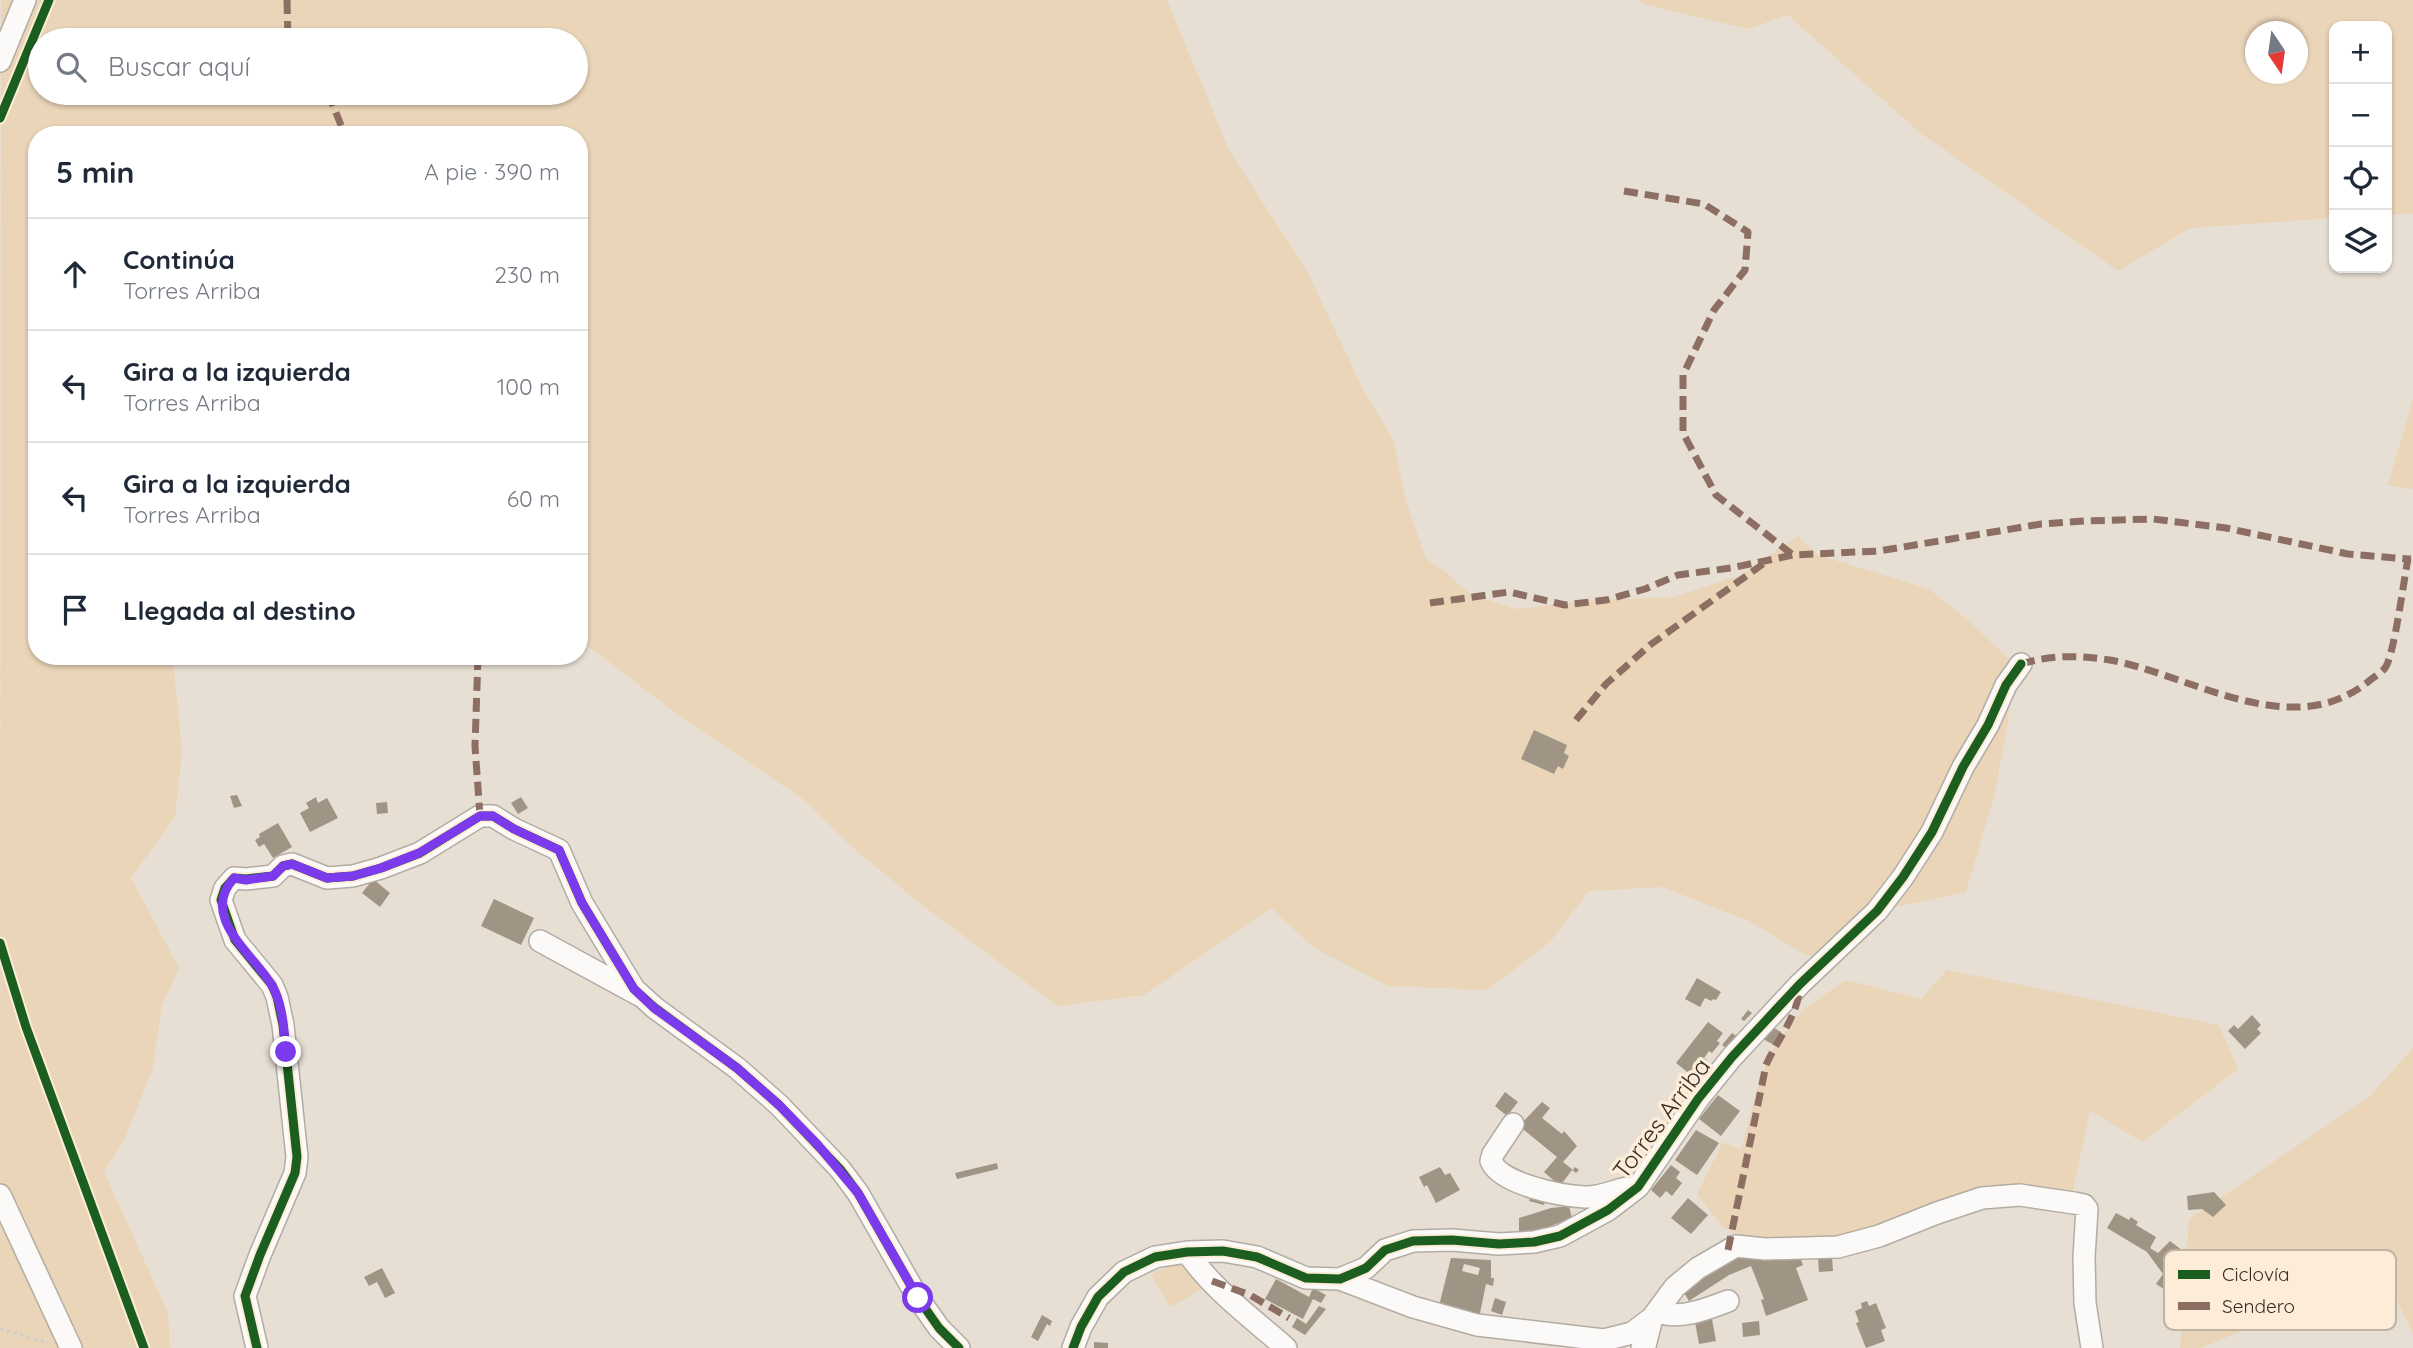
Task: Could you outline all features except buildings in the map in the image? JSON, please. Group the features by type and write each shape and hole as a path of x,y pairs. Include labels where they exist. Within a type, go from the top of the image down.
{"street":[{"path":"0,61 26,0"},
{"name":"Torres Arriba","path":"1340,1279 1366,1268 1385,1250 1413,1241 1452,1240 1499,1244 1534,1242 1560,1236 1608,1210 1639,1187 1698,1099 1732,1057 1800,984 1877,911 1903,877 1932,832 2006,685 2021,664"},
{"path":"257,1348 246,1296 260,1255 295,1173 297,1157 284,1026 277,997 272,985 235,940 221,900 225,888 234,878 246,880 273,876 283,866 292,864 327,878 353,876 419,853 480,816 493,816 559,850 582,903 634,989 654,1008 737,1068 779,1105 832,1161 858,1193 918,1298 939,1328 959,1348"},
{"path":"540,941 643,997"},
{"name":"Torres Arriba","path":"1513,1124 1491,1161 1499,1173 1512,1181 1586,1198 1639,1187"},
{"path":"0,1195 64,1347"},
{"name":"Torres Arriba","path":"1073,1348 1098,1297 1124,1272 1154,1257 1223,1251 1257,1257 1306,1278 1340,1279 1413,1307 1477,1325 1604,1340 1632,1333 1655,1315 1675,1287 1698,1268 1736,1246 1765,1249 1839,1247 1879,1236 1982,1198 2020,1195 2084,1205 2087,1209 2085,1303 2092,1348"},
{"path":"1188,1252 1197,1266 1230,1300 1286,1348"},
{"path":"1655,1315 1669,1316 1728,1301"},
{"name":"Torres Arriba","path":"1642,1348 1655,1315"}],"path":[{"path":"0,1329 64,1347"}],"shaded area":[{"path":"1,0 1167,0 1229,150 1307,271 1363,389 1393,440 1406,501 1426,559 1470,594 1516,609 1596,600 1674,597 1741,575 1798,536 1818,555 1929,589 1969,621 2012,662 2008,723 1994,796 1966,892 1877,911 1825,960 1804,954 1749,921 1662,887 1589,891 1550,942 1487,990 1388,986 1314,948 1271,908 1144,995 1058,1006 922,905 852,847 803,799 681,717 588,646 588,126 28,126 28,665 174,665 182,751 175,817 131,878 179,968 162,1005 153,1068 125,1138 104,1172 168,1313 170,1348 0,1348"},
{"path":"1639,0 2413,0 2413,213 2392,215 2392,21 2329,21 2329,218 2190,228 2118,271 1919,132 1788,15 1748,29 1643,4"},
{"path":"2413,399 2413,489 2388,485"},
{"path":"1947,970 2219,1025 2238,1069 2142,1142 2090,1110 2072,1195 2018,1189 1866,1235 1749,1242 1723,1227 1697,1194 1723,1142 1741,1150 1760,1080 1771,1051 1804,1009 1846,980 1921,999"},
{"path":"2413,1048 2413,1334 2396,1298 2396,1250 2187,1250 2189,1219 2369,1097"},
{"path":"1185,1261 1201,1290 1170,1307 1151,1274"},
{"path":"2181,1330 2244,1330 2201,1348 2180,1348"}],"marked path":[{"path":"287,0 288,28"},
{"path":"333,105 341,126"},
{"path":"1624,191 1704,204 1748,232 1745,270 1714,310 1683,375 1683,433 1716,495 1793,555"},
{"path":"1430,603 1509,592 1565,605 1606,600 1645,589 1678,575 1731,568 1793,555 1879,551 2041,524 2085,521 2153,519 2226,528 2348,554 2408,559"},
{"path":"2021,664 2043,659 2087,657 2141,668 2241,700 2275,706 2307,706 2339,699 2385,668 2395,634 2408,559 2413,559"},
{"path":"1576,720 1606,684 1650,645 1763,564"},
{"path":"478,665 475,746 480,816"},
{"path":"1728,1250 1766,1065 1792,1016 1800,984"},
{"path":"1212,1281 1250,1295 1289,1318"}],"cycle path":[{"path":"37,28 49,0"},
{"path":"0,118 28,51"},
{"path":"1073,1348 1098,1297 1124,1272 1155,1257 1187,1252 1223,1251 1257,1257 1306,1278 1340,1279 1366,1268 1385,1250 1413,1241 1452,1240 1499,1244 1534,1242 1560,1236 1608,1210 1638,1187 1698,1099 1732,1057 1800,984 1877,911 1903,877 1932,832 2006,685 2021,664"},
{"path":"257,1348 245,1296 295,1173 297,1157 283,1025 277,997 272,985 235,940 221,900 225,888 234,878 273,876 283,866 292,864 327,878 353,876 420,853 480,816 493,816 559,850 582,903 634,989 655,1008 737,1068 779,1105 840,1169 858,1193 918,1298 939,1328 959,1348"},
{"path":"0,943 26,1027 144,1348"}],"route":[{"path":"286,1052 284,1026 277,997 264,974 235,940 221,900 225,888 234,878 246,880 273,876 283,866 292,864 327,878 353,876 419,853 480,816 493,816 559,850 582,903 634,989 654,1008 737,1068 779,1105 840,1169 858,1193 918,1298"}]}
